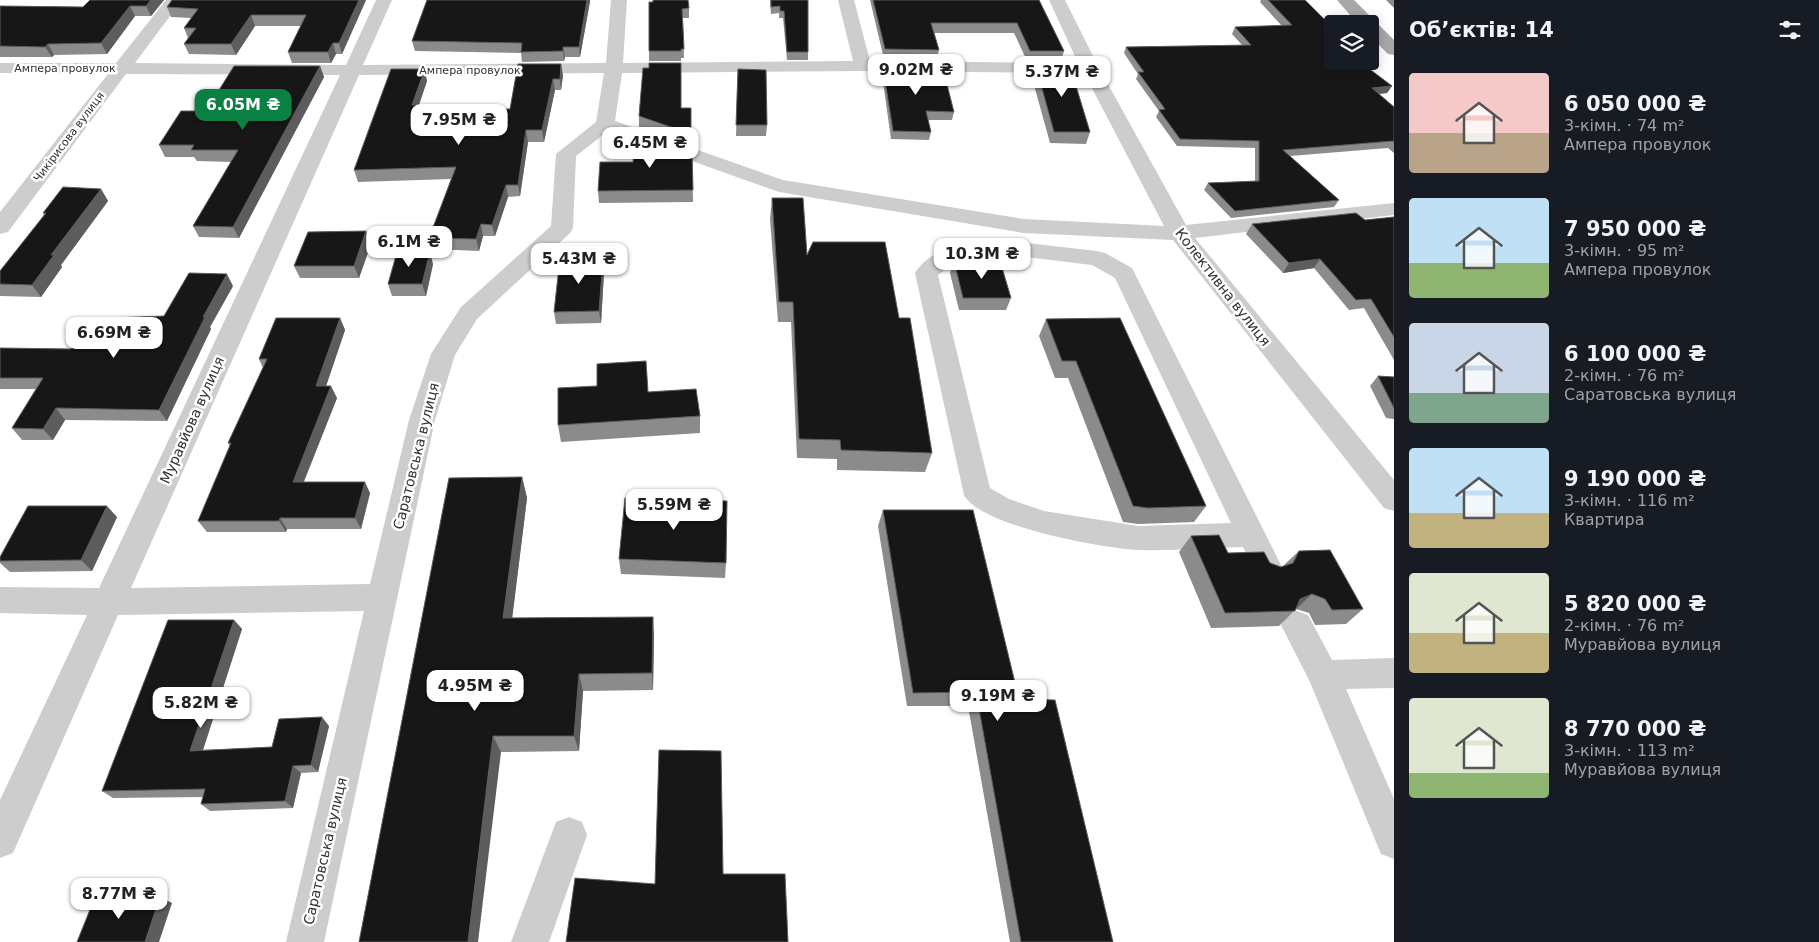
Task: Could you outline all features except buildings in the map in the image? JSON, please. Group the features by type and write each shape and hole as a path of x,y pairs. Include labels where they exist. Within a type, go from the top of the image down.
{"main road":[{"path":"1345,0 1359,15"},
{"path":"1379,35 1394,50"}],"street":[{"name":"Чикірисова вулиця","path":"0,227 174,0"},
{"name":"Муравйова вулиця","path":"0,840 110,602 350,70 384,0"},
{"path":"619,0 614,69 605,124 779,186 1024,226 1179,233 1394,209"},
{"path":"846,0 863,66"},
{"name":"Колективна вулиця","path":"1057,0 1090,68 1179,233 1394,500"},
{"name":"Ампера провулок","path":"0,68 350,70 863,66 1090,68"},
{"name":"Саратовська вулиця","path":"305,942 422,420 443,354 470,313 562,228 566,154 605,124"},
{"path":"1252,535 1129,536 1044,523 999,507 978,496 926,273 955,252 984,245 1097,258 1124,273 1252,535 1267,567"},
{"path":"0,600 110,602 383,598"},
{"path":"1297,625 1323,675 1394,842"},
{"path":"1323,675 1394,673"},
{"path":"530,942 569,835"}]}
